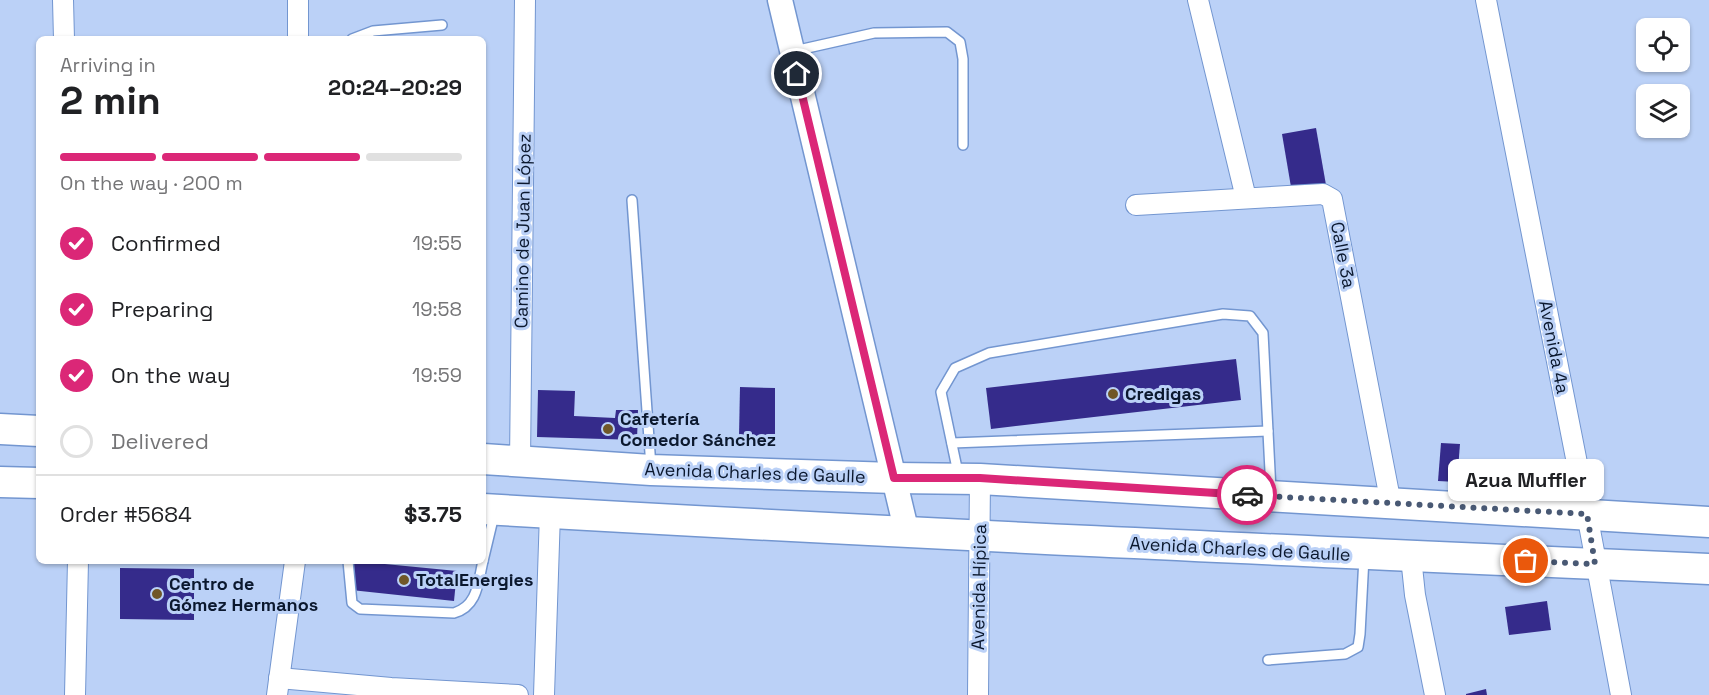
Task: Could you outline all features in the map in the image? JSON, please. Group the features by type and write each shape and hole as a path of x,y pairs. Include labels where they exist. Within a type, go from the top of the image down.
{"main road":[{"path":"0,429 36,432"},
{"name":"Avenida Charles de Gaulle","path":"486,459 651,470 970,479 1709,522"},
{"path":"0,482 36,483"},
{"name":"Avenida Charles de Gaulle","path":"489,509 908,533 1709,569"}],"street":[{"path":"63,0 64,36"},
{"path":"298,0 298,36"},
{"name":"Camino de Juan López","path":"520,462 525,0"},
{"path":"780,0 908,533"},
{"path":"1198,0 1246,198"},
{"name":"Avenida 4a","path":"1486,0 1621,695"},
{"name":"Calle 3a","path":"1136,205 1323,194 1332,199 1391,504"},
{"name":"Avenida Hípica","path":"970,479 980,536 978,695"},
{"path":"544,695 550,513"},
{"path":"1411,557 1415,595 1435,695"},
{"path":"75,695 78,564"},
{"path":"295,564 278,686 518,695"}],"lane":[{"path":"360,36 373,31 442,25"},
{"path":"792,51 874,33 947,32 960,42 963,59 963,145"},
{"path":"632,200 651,470"},
{"path":"970,479 952,443 941,392 955,368 989,353 1223,314 1250,316 1263,333 1272,497"},
{"path":"952,443 1268,431"},
{"path":"486,535 489,509"},
{"path":"1268,660 1346,654 1358,646 1364,555"},
{"path":"348,564 352,603 360,609 454,613 464,610 473,600 482,564"}],"building":[{"path":"1316,128 1326,185 1291,187 1282,134"},
{"name":"Credigas","path":"1236,359 1241,400 991,429 986,388"},
{"path":"740,387 775,388 775,436 739,436"},
{"path":"538,390 575,391 574,416 615,418 616,410 638,410 637,440 537,437"},
{"path":"1441,443 1460,444 1457,482 1438,481"},
{"name":"TotalEnergies","path":"354,564 385,564 457,571 454,601 351,590"},
{"name":"Centro de Gómez Hermanos","path":"120,568 194,569 194,620 120,619"},
{"path":"1547,601 1551,630 1509,635 1505,607"},
{"path":"1486,689 1487,695 1466,695 1466,694"}],"way so far":[{"path":"1247,495 1587,514 1595,564 1526,561"}],"place":[{"name":"Credigas","path":"1113,394"},
{"name":"Cafetería Comedor Sánchez","path":"608,429"},
{"name":"Azua Muffler","path":"1526,561"},
{"name":"TotalEnergies","path":"404,580"},
{"name":"Centro de Gómez Hermanos","path":"157,594"}],"route":[{"path":"797,74 894,478 980,478 1247,495"}]}
